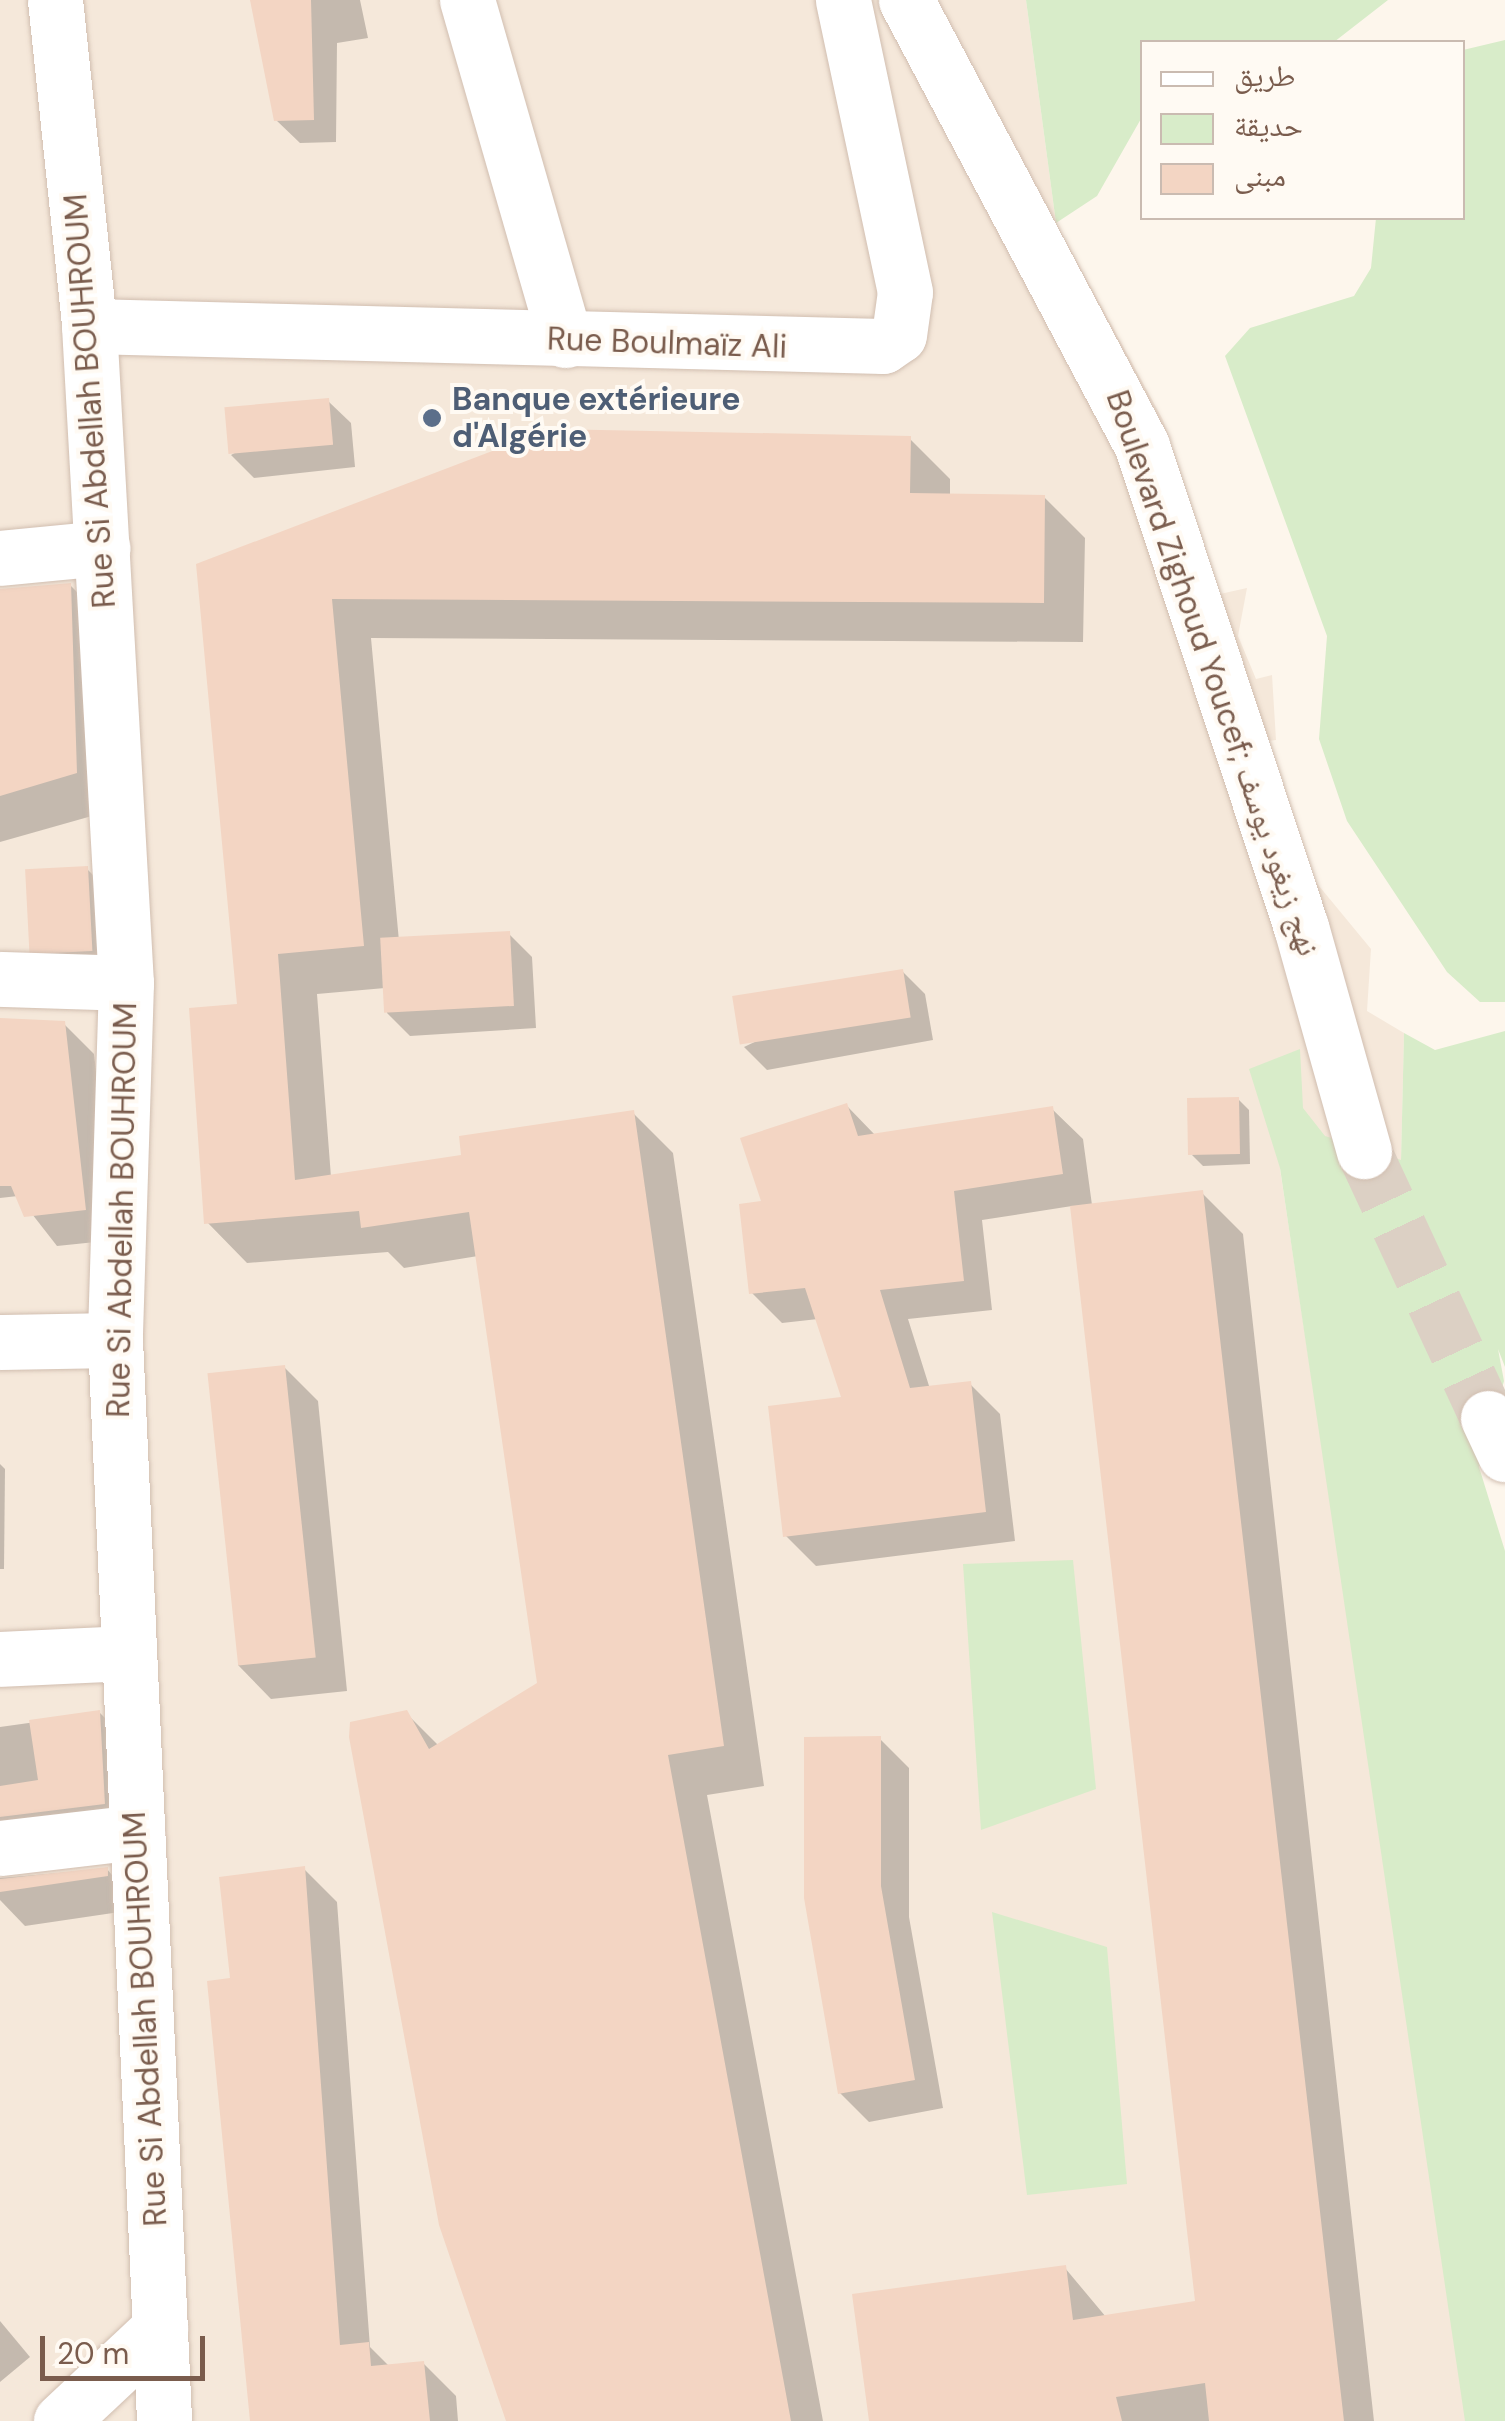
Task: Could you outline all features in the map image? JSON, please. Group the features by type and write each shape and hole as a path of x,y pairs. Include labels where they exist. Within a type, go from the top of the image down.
{"street":[{"name":"Rue Si Abdellah BOUHROUM","path":"55,0 89,326 126,983 114,1340 164,2421"},
{"path":"467,0 565,340"},
{"name":"Rue Boulmaïz Ali","path":"89,326 862,349 898,334 905,292 843,0"},
{"name":"Boulevard Zighoud Youcef; نهج زيغود يوسف","path":"906,0 1142,446 1301,927 1364,1151"},
{"path":"0,558 103,548"},
{"path":"0,979 126,983"},
{"path":"0,1342 114,1340"},
{"path":"0,1659 127,1653"},
{"path":"0,1848 137,1832"},
{"path":"61,2421 160,2328"}],"shaded area":[{"path":"0,0 1026,0 1056,223 1163,420 1220,594 1247,588 1238,636 1256,679 1272,675 1276,740 1262,742 1305,869 1371,949 1367,1011 1404,1033 1401,1161 1280,1169 1449,2288 1505,2421 0,2421"}],"green space":[{"path":"1026,0 1388,0 1337,40 1140,40 1140,121 1097,196 1056,223"},
{"path":"1505,40 1505,1002 1480,1002 1447,972 1347,821 1319,739 1327,636 1225,356 1250,328 1354,296 1371,268 1376,220 1465,220 1465,50"},
{"path":"1505,1031 1505,1367 1498,1349 1504,1381 1479,1467 1505,1551 1505,2421 1465,2421 1280,1168 1249,1069 1300,1049 1303,1108 1325,1136 1401,1160 1404,1033 1435,1050"},
{"path":"1073,1560 1096,1789 981,1830 963,1564"},
{"path":"992,1912 1107,1947 1127,2184 1027,2195"}],"building":[{"path":"250,0 311,0 314,120 274,121"},
{"path":"329,398 333,445 228,454 224,407"},
{"path":"550,429 911,436 910,493 1045,495 1044,603 332,599 364,946 278,954 295,1180 461,1155 459,1136 634,1110 724,1746 668,1755 791,2421 506,2421 439,2225 349,1737 350,1722 407,1710 429,1749 537,1683 469,1212 361,1228 359,1211 204,1224 189,1008 237,1004 196,564"},
{"path":"71,583 77,773 0,796 0,589"},
{"path":"88,866 92,951 30,954 25,869"},
{"path":"510,931 514,1006 384,1013 380,938"},
{"path":"903,969 911,1017 740,1044 732,996"},
{"path":"0,1018 65,1021 86,1210 24,1217 11,1186 0,1186"},
{"path":"1239,1097 1240,1154 1188,1155 1187,1098"},
{"path":"847,1103 858,1136 1053,1106 1063,1174 954,1191 964,1281 880,1290 910,1388 971,1381 986,1512 783,1537 768,1406 841,1397 805,1288 749,1294 739,1204 761,1201 740,1138"},
{"path":"1203,1190 1344,2421 1209,2421 1205,2383 1116,2397 1122,2421 869,2421 852,2294 1066,2265 1073,2320 1195,2301 1070,1206"},
{"path":"285,1365 316,1657 238,1666 207,1373"},
{"path":"100,1710 105,1804 0,1817 0,1786 38,1780 29,1720"},
{"path":"881,1736 881,1886 915,2080 838,2094 804,1898 804,1737"},
{"path":"305,1866 340,2345 369,2342 371,2366 424,2361 430,2421 250,2421 207,1981 230,1978 219,1877"},
{"path":"108,1867 108,1876 0,1892 0,1879"}],"tunnel":[{"path":"1364,1151 1488,1418"}],"place":[{"name":"Banque extérieure d'Algérie","path":"432,418"}]}
